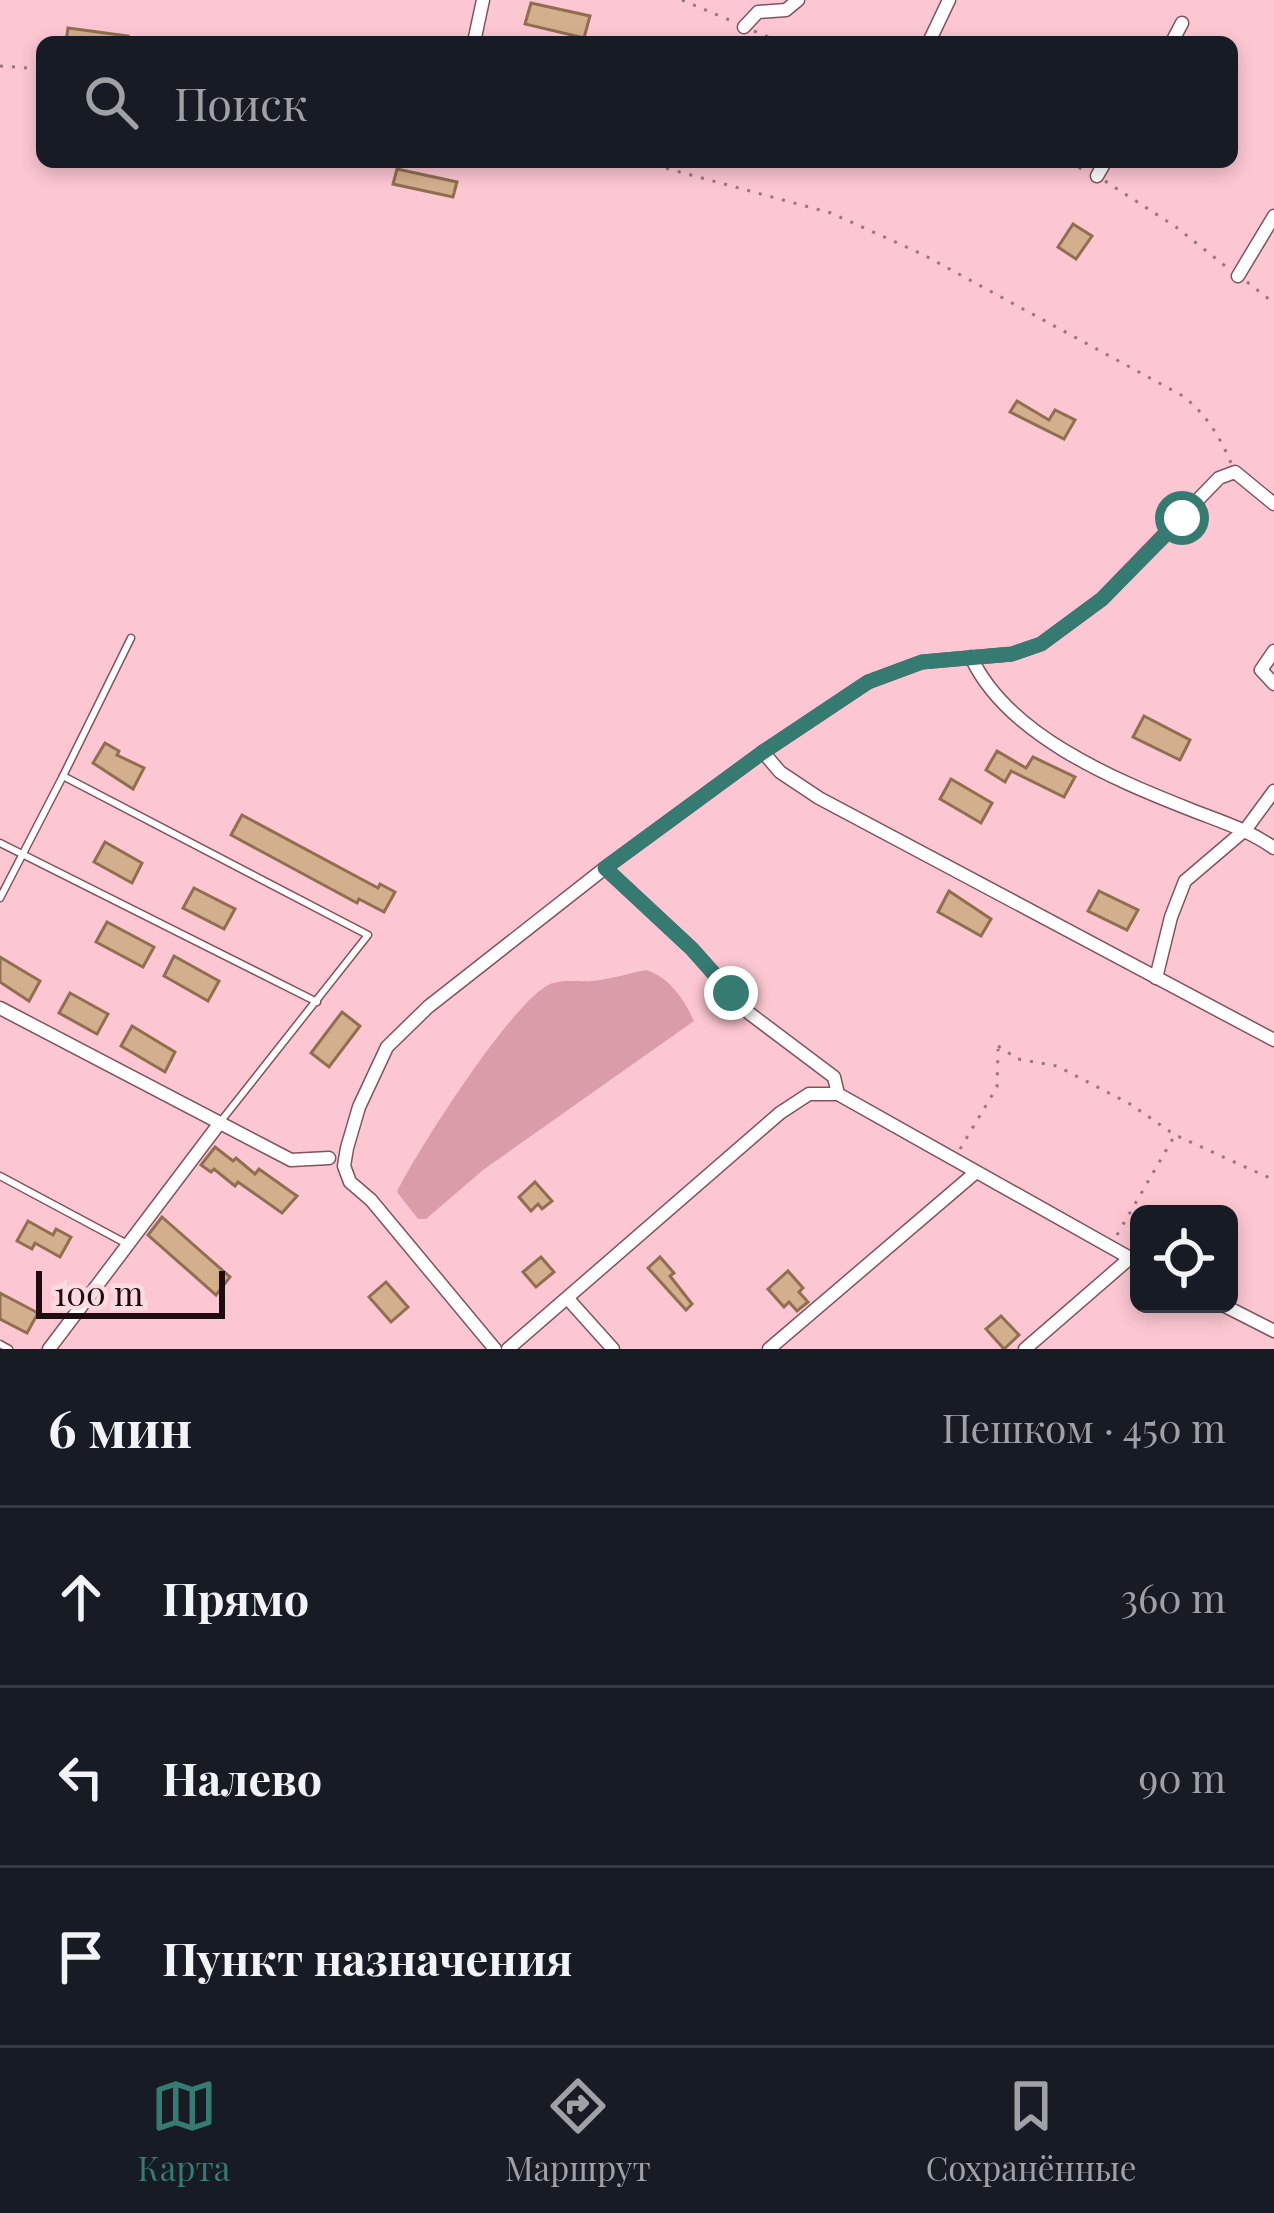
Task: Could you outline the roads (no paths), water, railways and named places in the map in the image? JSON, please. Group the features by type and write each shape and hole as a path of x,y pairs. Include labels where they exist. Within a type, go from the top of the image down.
{"street":[{"path":"474,36 482,0"},
{"path":"744,27 758,12 786,10 798,0"},
{"path":"932,36 950,0"},
{"path":"1175,36 1182,22"},
{"path":"1097,176 1102,168"},
{"path":"1238,277 1274,216"},
{"path":"495,1349 370,1199 350,1182 344,1166 359,1107 387,1047 428,1007 605,868 763,752 882,676 922,662 1012,654 1041,644 1118,583 1219,478 1235,472 1274,503"},
{"path":"1274,651 1261,670 1274,684"},
{"path":"971,657 989,691 1038,733 1100,770 1246,829 1274,848"},
{"path":"763,752 780,772 819,797 1274,1040"},
{"path":"1156,978 1185,881 1246,829 1274,791"},
{"path":"605,868 692,949 749,1013 834,1077 838,1094"},
{"path":"0,1008 291,1160 329,1158"},
{"path":"508,1349 780,1113 809,1094 838,1094 1130,1257"},
{"path":"49,1349 219,1124"},
{"path":"769,1349 975,1173"},
{"path":"1024,1349 1130,1264"},
{"path":"569,1300 613,1349"},
{"path":"1238,1313 1274,1331"}],"lane":[{"path":"0,898 131,638"},
{"path":"63,776 368,935 219,1124"},
{"path":"0,843 317,1002"},
{"path":"0,1176 130,1244"},
{"path":"0,1344 9,1349"}]}
